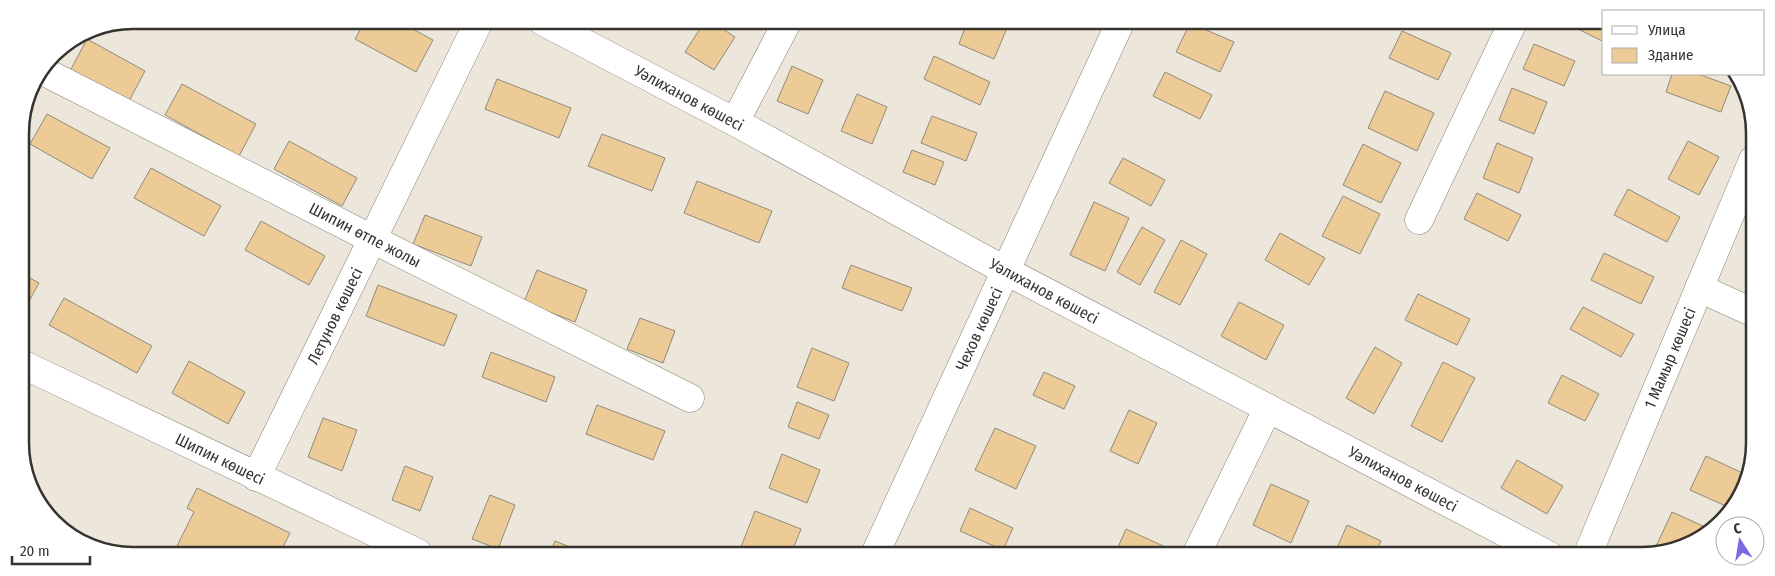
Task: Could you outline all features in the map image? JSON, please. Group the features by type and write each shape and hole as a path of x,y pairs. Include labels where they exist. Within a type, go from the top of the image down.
{"street":[{"name":"Летунов көшесі","path":"256,477 475,29"},
{"name":"Уәлиханов көшесі","path":"557,29 735,122 1006,272 1533,547"},
{"path":"735,122 783,29"},
{"name":"Чехов көшесі","path":"879,547 1117,29"},
{"path":"1419,220 1510,29"},
{"name":"Шипин өтпе жолы","path":"48,73 372,240 690,398"},
{"name":"1 Мамыр көшесі","path":"1591,547 1746,177"},
{"path":"1699,288 1746,309"},
{"name":"Шипин көшесі","path":"29,367 405,547"},
{"path":"1200,547 1268,408"}],"building":[{"path":"361,29 413,29 433,40 416,72 355,39"},
{"path":"700,29 723,29 735,37 714,70 685,52"},
{"path":"964,29 1007,29 994,59 959,44"},
{"path":"1187,29 1204,29 1234,42 1220,72 1176,52"},
{"path":"1578,29 1602,29 1602,41"},
{"path":"1402,31 1451,53 1438,80 1389,58"},
{"path":"88,40 145,71 128,103 70,71"},
{"path":"1534,44 1575,61 1564,86 1523,69"},
{"path":"934,56 990,82 980,105 924,79"},
{"path":"792,66 823,80 808,114 777,101"},
{"path":"1165,72 1212,95 1200,119 1153,96"},
{"path":"1672,75 1701,75 1731,86 1721,112 1666,92"},
{"path":"497,79 571,108 559,138 485,109"},
{"path":"182,84 256,124 239,156 165,115"},
{"path":"1512,88 1547,102 1534,134 1499,120"},
{"path":"1385,91 1434,113 1417,151 1368,128"},
{"path":"857,94 887,107 872,144 841,131"},
{"path":"47,114 110,148 92,179 30,144"},
{"path":"932,116 977,133 966,161 921,143"},
{"path":"602,134 665,158 652,191 588,166"},
{"path":"289,141 357,178 342,206 274,169"},
{"path":"1688,141 1719,157 1699,195 1668,179"},
{"path":"1497,143 1533,158 1519,193 1483,178"},
{"path":"1363,144 1401,163 1381,203 1343,185"},
{"path":"912,150 944,162 935,185 903,172"},
{"path":"1123,158 1165,180 1151,206 1109,183"},
{"path":"151,168 221,206 204,236 134,198"},
{"path":"697,181 772,211 759,243 684,213"},
{"path":"1628,189 1680,217 1667,242 1614,215"},
{"path":"1477,193 1521,215 1508,241 1464,219"},
{"path":"1343,196 1380,214 1360,254 1322,236"},
{"path":"1094,202 1129,218 1105,271 1070,255"},
{"path":"425,215 482,237 471,266 413,244"},
{"path":"261,221 325,256 309,285 245,250"},
{"path":"1142,227 1165,240 1140,285 1117,272"},
{"path":"1280,233 1325,258 1309,285 1265,260"},
{"path":"1181,240 1207,254 1180,305 1154,292"},
{"path":"1604,253 1654,277 1641,304 1591,280"},
{"path":"851,265 912,288 902,311 842,288"},
{"path":"537,270 587,290 575,322 524,302"},
{"path":"29,277 39,283 29,301"},
{"path":"378,285 457,315 444,346 366,316"},
{"path":"1418,294 1470,319 1457,345 1405,320"},
{"path":"64,298 152,346 137,373 49,325"},
{"path":"1239,302 1284,325 1266,360 1221,336"},
{"path":"1583,307 1634,334 1621,357 1570,329"},
{"path":"640,318 675,331 663,363 627,349"},
{"path":"1375,347 1402,363 1374,414 1346,398"},
{"path":"812,348 849,363 834,401 797,387"},
{"path":"491,352 555,377 546,402 482,377"},
{"path":"189,361 245,392 228,424 172,393"},
{"path":"1443,362 1475,378 1442,442 1411,426"},
{"path":"1044,372 1075,386 1064,409 1033,395"},
{"path":"1562,375 1599,394 1585,421 1548,403"},
{"path":"797,402 829,415 819,439 788,427"},
{"path":"597,405 665,431 653,460 586,434"},
{"path":"1129,410 1157,423 1138,464 1110,451"},
{"path":"323,418 357,430 342,471 308,457"},
{"path":"995,428 1036,446 1016,489 975,470"},
{"path":"782,454 820,470 807,503 769,488"},
{"path":"1706,456 1742,473 1726,506 1690,490"},
{"path":"1517,460 1563,486 1547,514 1501,488"},
{"path":"405,466 433,477 420,511 392,500"},
{"path":"1271,484 1309,501 1291,543 1253,525"},
{"path":"197,488 290,533 283,547 176,547 194,512 187,508"},
{"path":"490,495 515,505 499,547 493,547 472,539"},
{"path":"970,508 1013,528 1004,547 996,547 960,531"},
{"path":"755,511 801,529 794,547 741,547"},
{"path":"1672,512 1703,526 1688,537 1676,542 1656,546"},
{"path":"1347,525 1381,541 1378,547 1337,547"},
{"path":"1126,529 1165,547 1118,547"},
{"path":"555,541 570,547 552,547"}]}
